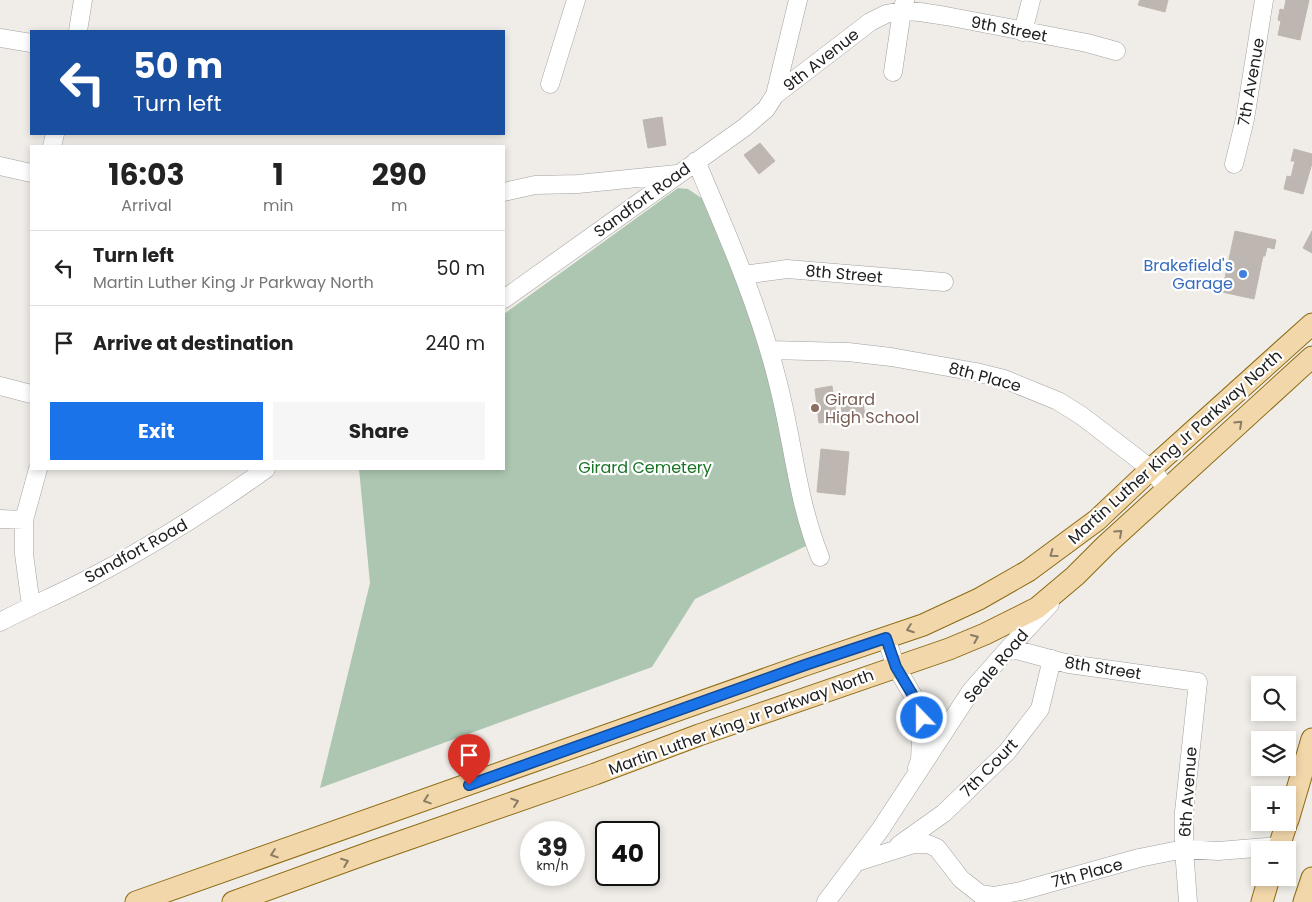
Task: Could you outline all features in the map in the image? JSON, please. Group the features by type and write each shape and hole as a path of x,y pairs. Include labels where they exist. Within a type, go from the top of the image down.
{"main road":[{"name":"Martin Luther King Jr Parkway North","path":"136,902 886,638 979,600 1028,571 1097,520 1312,324"},
{"path":"1277,355 1306,364"},
{"name":"Martin Luther King Jr Parkway North","path":"233,902 595,774 699,735 779,709 958,645 1037,608 1075,576 1106,545 1306,364"},
{"path":"1296,791 1312,739"},
{"path":"1304,902 1312,878"},
{"path":"1262,902 1267,886"}],"street":[{"path":"78,30 83,0"},
{"path":"550,84 576,0"},
{"name":"9th Avenue","path":"775,95 798,0"},
{"path":"1023,32 1031,0"},
{"name":"7th Avenue","path":"1234,164 1245,119 1264,0"},
{"path":"893,72 904,6"},
{"name":"9th Avenue","path":"775,95 870,22 904,6"},
{"name":"9th Street","path":"904,6 1023,32 1087,43 1116,51"},
{"path":"0,38 30,43"},
{"name":"Sandfort Road","path":"505,298 745,127 766,109 775,95"},
{"path":"696,161 744,275 769,350 788,425 803,509 820,557"},
{"path":"0,166 30,173"},
{"path":"505,192 535,185 578,184 677,174"},
{"name":"8th Street","path":"744,275 787,269 944,282"},
{"name":"8th Place","path":"769,350 848,352 891,357 968,370 1004,379 1049,397 1082,416 1151,469 1168,490"},
{"path":"0,386 30,394"},
{"path":"31,606 24,554 24,520 38,470"},
{"name":"Sandfort Road","path":"0,622 91,577 167,535 265,470"},
{"path":"0,519 24,520"},
{"name":"Seale Road","path":"826,902 910,787 972,691 1075,576"},
{"name":"Seale Road","path":"886,638 896,667 918,704 922,718 920,760 910,787"},
{"name":"8th Street","path":"1009,648 1069,664 1198,682"},
{"name":"7th Court","path":"891,852 944,813 1007,752 1040,710 1052,659"},
{"name":"6th Avenue","path":"1188,902 1184,849 1184,812 1198,682"},
{"name":"7th Place","path":"857,862 914,844 928,844 937,848 961,879 980,894 993,896 1021,891 1139,858 1184,849 1218,851 1251,849"}],"green space":[{"name":"Girard Cemetery","path":"678,188 688,189 703,199 738,282 770,383 806,546 695,599 652,667 320,788 370,583 359,470 505,470 505,313"}],"building":[{"path":"1140,0 1168,0 1165,12 1138,5"},
{"path":"1286,0 1309,0 1300,40 1278,35 1281,21 1278,20 1280,9 1284,10"},
{"path":"662,117 666,145 648,148 643,120"},
{"path":"760,143 775,161 759,174 744,155"},
{"path":"1294,149 1312,154 1312,163 1303,194 1284,189 1287,176 1291,177 1295,161 1291,161"},
{"name":"Brakefield's Garage","path":"1235,231 1276,240 1274,249 1267,247 1265,256 1263,256 1254,299 1222,292"},
{"path":"1312,231 1312,253 1303,248"},
{"path":"832,386 837,421 819,423 815,389"},
{"path":"862,394 865,417 843,420 840,397"},
{"path":"821,449 849,452 845,495 817,492"}],"place":[{"name":"Brakefield's Garage","path":"1243,274"},
{"name":"Girard High School","path":"815,408"}],"route":[{"path":"469,785 886,638 896,667 918,704 922,718"}]}
